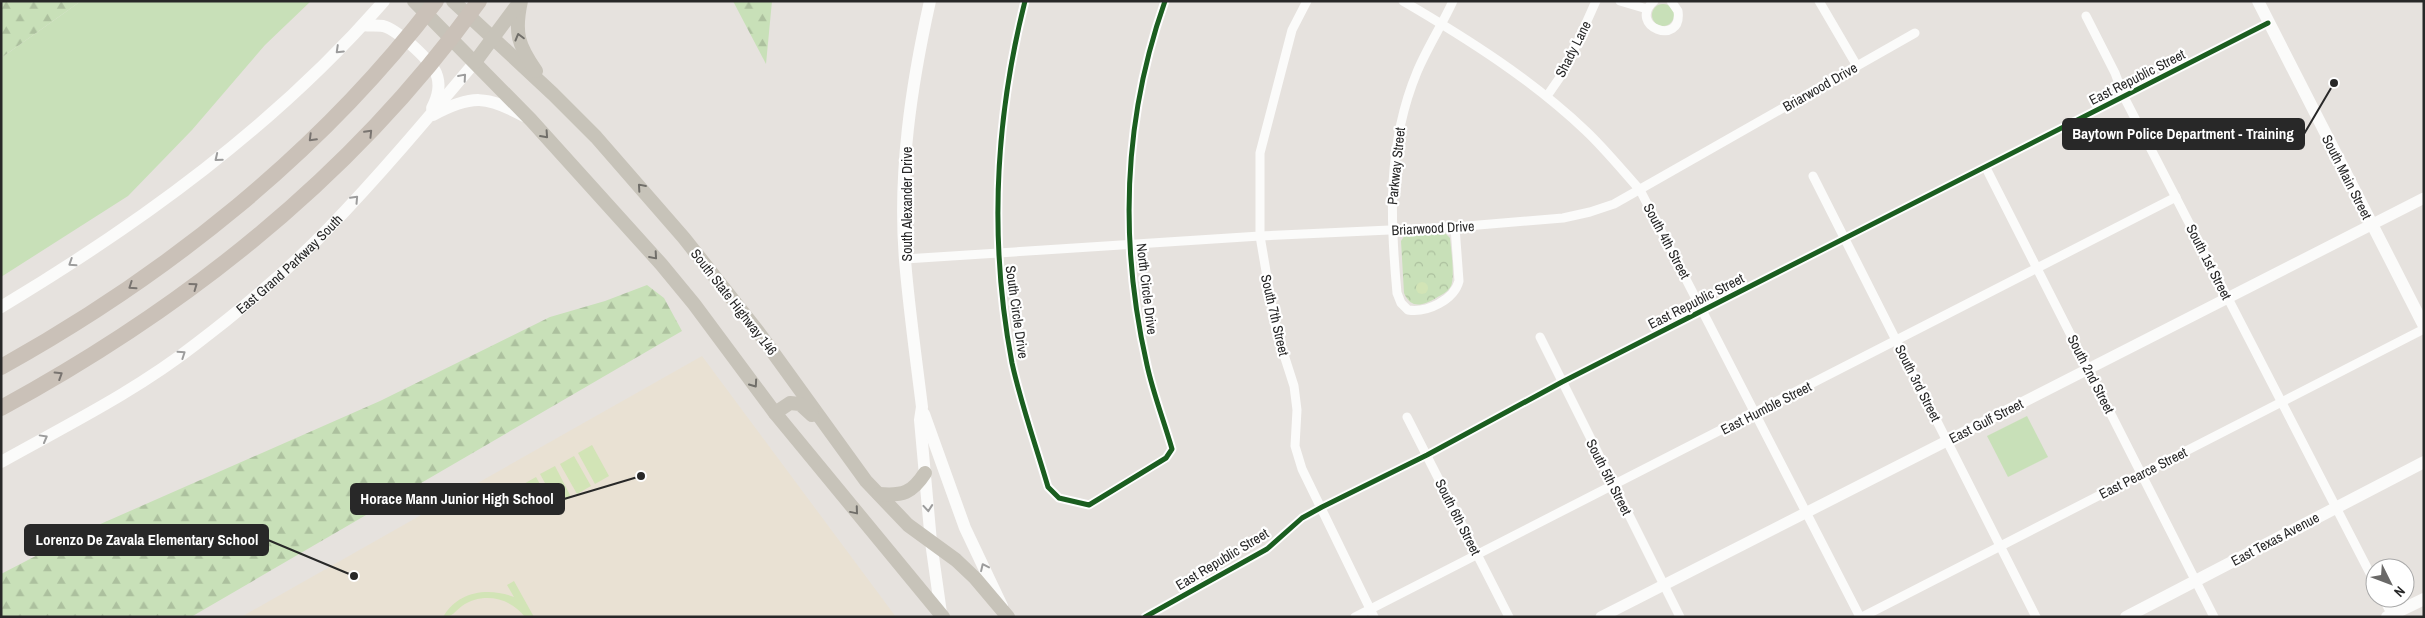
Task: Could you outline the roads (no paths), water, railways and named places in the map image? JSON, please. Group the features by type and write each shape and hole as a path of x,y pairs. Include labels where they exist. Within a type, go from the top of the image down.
{"highway":[{"path":"1,367 87,316 198,238 300,150 394,53 436,1"},
{"path":"1,408 105,347 220,267 273,224 323,179 372,129 419,77 479,1"}],"main road":[{"path":"1,307 145,215 218,159 278,108 363,25 384,1"},
{"path":"414,1 531,120 661,264 700,311 775,413 942,615"},
{"name":"South State Highway 146","path":"453,1 553,94 596,137 684,238 756,329 866,480 908,525 956,560 1006,614"},
{"path":"520,1 516,23 519,41 553,94"},
{"name":"East Grand Parkway South","path":"1,462 103,405 194,346 269,284 327,230 427,119 475,62 520,1"},
{"name":"South Alexander Drive","path":"930,1 919,48 908,132 904,205 905,259 922,407 965,528 1006,614"},
{"name":"South Main Street","path":"2258,1 2424,328"},
{"path":"363,25 383,26 392,30 426,60 436,73 439,88 436,101 427,119"},
{"path":"427,119 459,103 476,100 494,101 531,120"},
{"path":"775,413 790,403 800,404 831,433"},
{"name":"South Alexander Drive","path":"922,407 920,420 931,542 942,615"},
{"name":"East Texas Avenue","path":"2126,617 2424,462"},
{"path":"879,494 898,495 906,492 918,484 925,473"},
{"path":"2390,616 2424,599"}],"street":[{"name":"South Circle Drive","path":"1026,1 1011,57 1001,128 998,168 998,253 1012,363 1048,487 1059,498 1089,505 1140,473"},
{"name":"North Circle Drive","path":"1140,473 1166,458 1172,449 1147,366 1138,318 1129,246 1128,186 1135,117 1154,32 1165,1"},
{"name":"South 7th Street","path":"1307,1 1292,30 1260,153 1260,236 1276,330 1294,386 1297,410 1295,446 1302,469 1372,613"},
{"name":"South 4th Street","path":"1403,1 1489,52 1547,96 1587,131 1640,190 1704,310 1755,414 1861,617"},
{"name":"Parkway Street","path":"1453,1 1416,74 1396,136 1391,230 1397,293 1401,303 1408,310 1417,312 1426,310 1452,295 1457,289 1459,281 1455,227"},
{"name":"Shady Lane","path":"1547,96 1565,70 1596,1"},
{"path":"1620,1 1647,9"},
{"path":"1654,1 1647,9 1647,19 1652,28 1667,31 1675,25 1679,16 1676,6 1671,1"},
{"path":"1819,1 1857,66"},
{"name":"South 1st Street","path":"2086,16 2115,73 2124,97 2365,563"},
{"name":"East Republic Street","path":"1145,617 1268,549 1302,518 1322,507 1426,455 1562,382 1845,240 2268,23"},
{"name":"Briarwood Drive","path":"905,259 1129,246 1260,236 1455,227 1563,218 1590,212 1614,204 1640,190 1914,33"},
{"name":"South 2nd Street","path":"1986,168 2214,617"},
{"name":"South 3rd Street","path":"1812,176 2036,617"},
{"name":"East Humble Street","path":"1355,617 1372,613 1476,554 1612,484 1755,414 2176,197"},
{"name":"East Gulf Street","path":"1601,617 2424,198"},
{"name":"East Pearce Street","path":"1861,617 2001,547 2424,328"},
{"name":"South 5th Street","path":"1540,337 1680,617"},
{"name":"South 6th Street","path":"1407,417 1509,617"}],"place":[{"name":"Baytown Police Department - Training","path":"2334,83"},
{"name":"Horace Mann Junior High School","path":"641,476"},
{"name":"Lorenzo De Zavala Elementary School","path":"354,576"}]}
